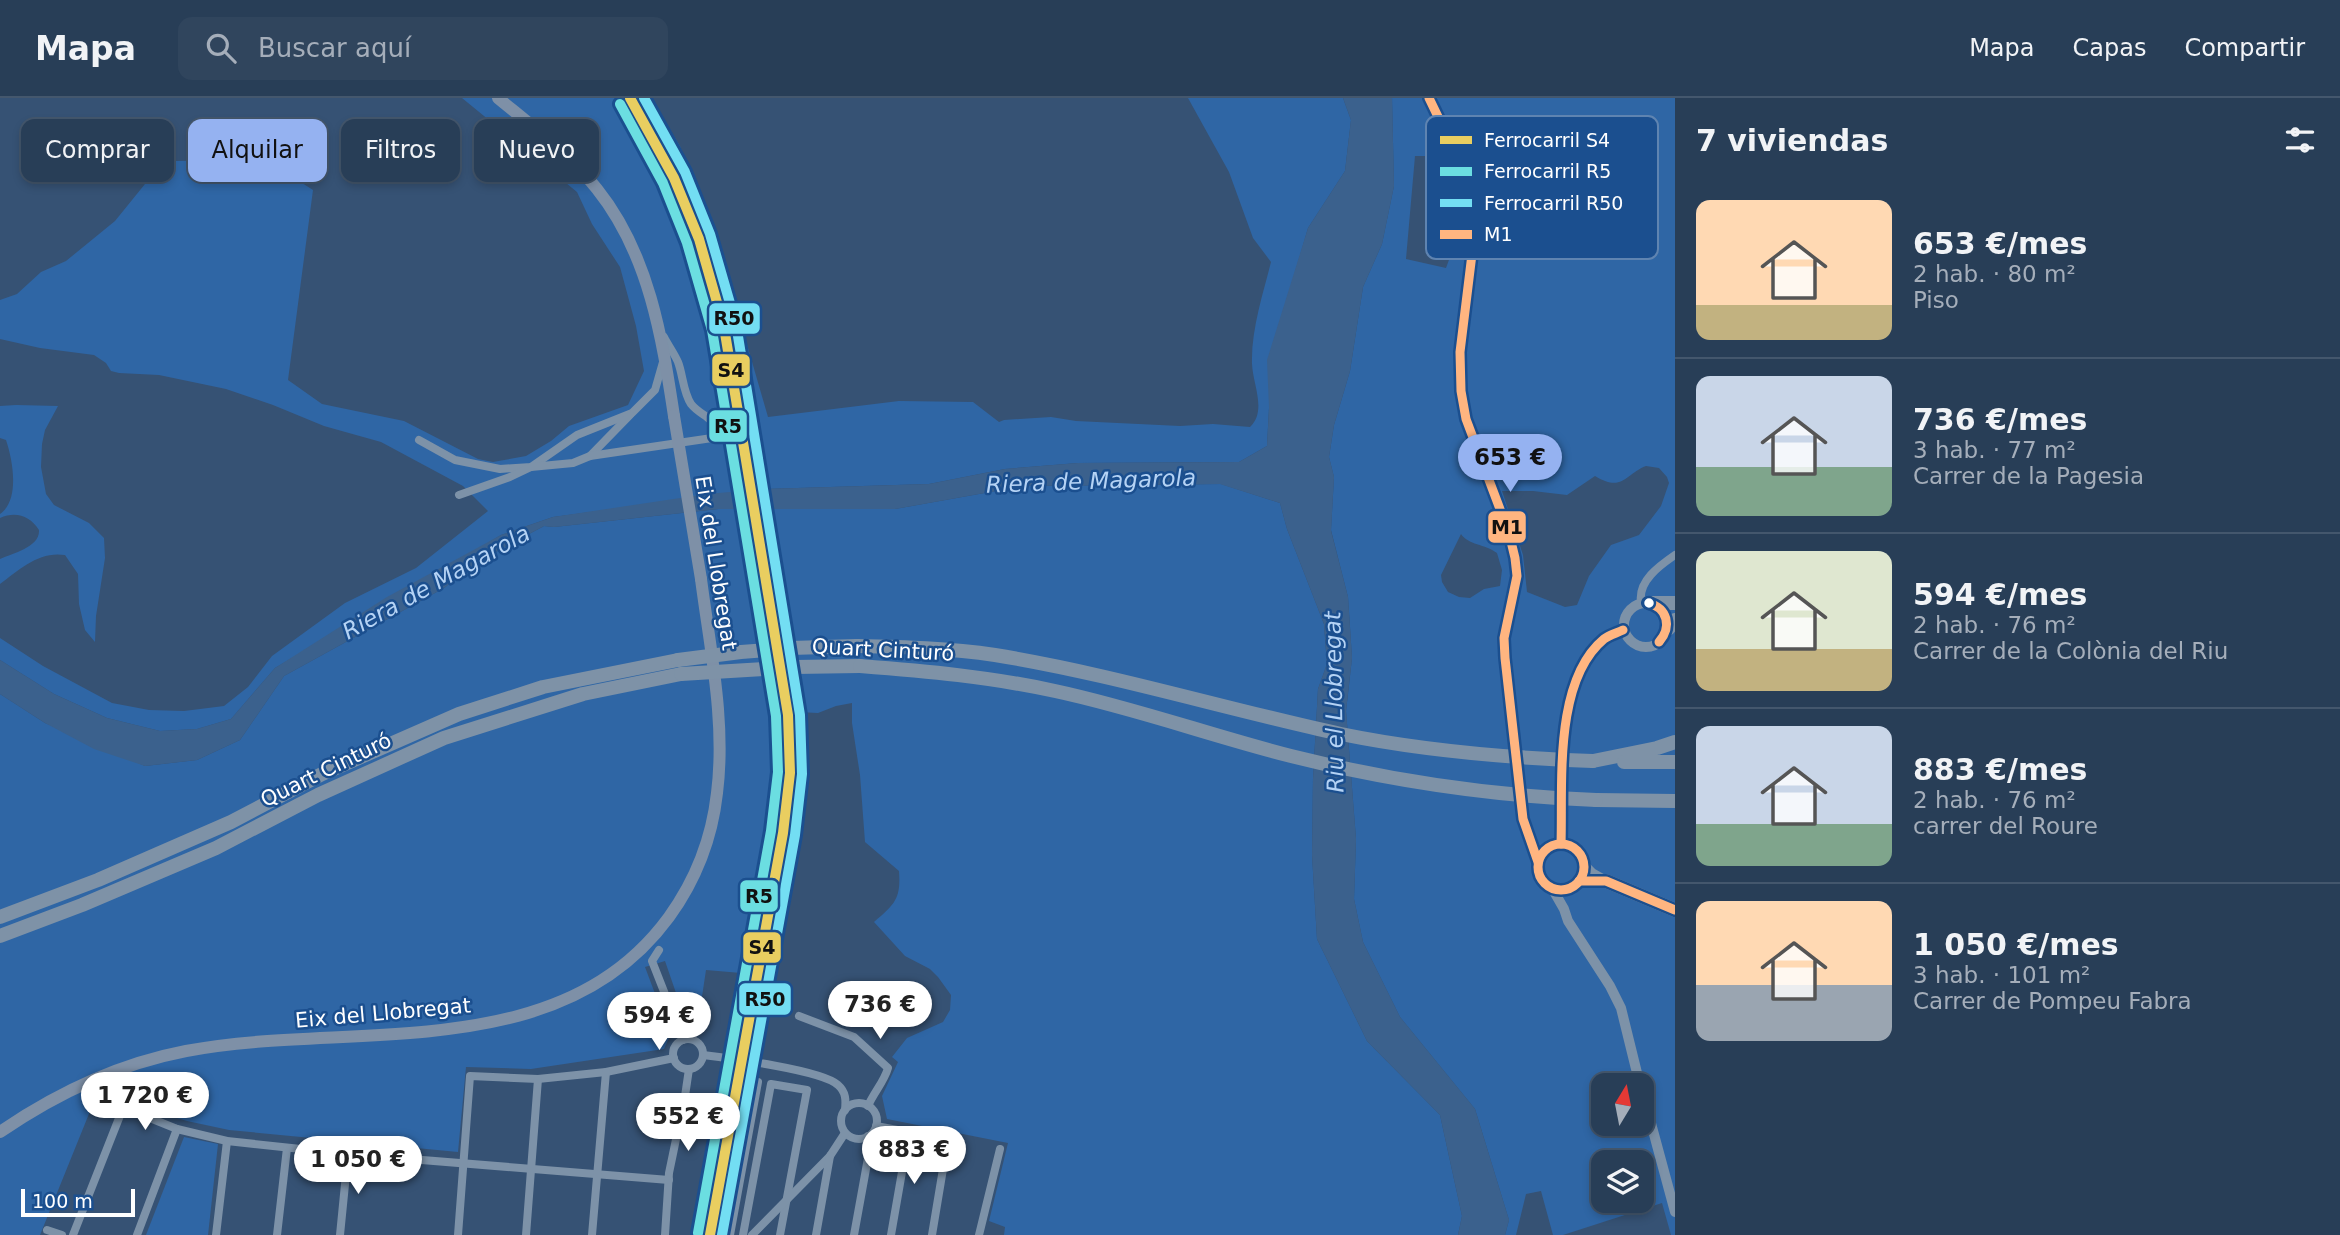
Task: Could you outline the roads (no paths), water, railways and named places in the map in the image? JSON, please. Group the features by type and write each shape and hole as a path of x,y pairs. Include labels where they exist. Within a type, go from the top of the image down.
{"highway":[{"name":"Eix del Llobregat","path":"0,1132 44,1103 83,1084 165,1055 256,1041 395,1035 476,1026 521,1015 569,998 616,971 641,950 682,899 704,853 718,790 718,705 701,579 657,325 638,257 620,222 604,199 554,145 498,98"},
{"path":"1645,603 1675,603"},
{"name":"Quart Cinturó","path":"0,936 82,905 216,848 318,794 444,738 583,694 741,652 858,646 959,651 1028,661 1121,680 1280,720 1381,741 1495,756 1669,762"},
{"name":"Quart Cinturó","path":"0,917 122,870 231,822 322,774 459,715 543,687 679,667 860,666 991,679 1057,691 1290,755 1384,777 1491,793 1596,800 1675,801"},
{"path":"1593,761 1657,748 1675,741"},
{"name":"Eix del Llobregat","path":"0,1123 51,1092 113,1064 143,1055 220,1040 435,1025 483,1018 527,1007 597,976 625,956 661,918 684,883 702,835 718,758"},
{"path":"1606,881 1675,910"}],"street":[{"path":"1429,98 1438,116"},
{"path":"1471,259 1460,352 1461,391 1473,439 1509,533 1515,558 1517,576 1504,638 1523,819 1542,880 1552,888 1568,921 1610,986 1620,1008 1637,1073"},
{"path":"419,440 455,460 500,469 573,463 590,456 712,438 715,427 712,420 692,404 678,362 657,325"},
{"path":"590,456 655,390 664,359"},
{"path":"655,390 670,394 678,362"},
{"path":"459,495 510,477 531,467 577,435 632,413"},
{"path":"1645,603 1642,588 1651,574 1675,555"},
{"path":"1645,603 1661,608 1672,625 1660,642 1646,648 1632,643 1623,630 1625,616 1629,610 1645,603"},
{"path":"1561,844 1564,730 1571,691 1586,661 1604,639 1623,630"},
{"path":"1527,835 1546,850"},
{"path":"1538,862 1546,850 1561,844 1578,853 1583,864 1606,881"},
{"path":"1564,909 1582,876 1583,864"},
{"path":"1552,888 1566,890 1576,884 1606,881"},
{"path":"659,950 652,961 682,1040"},
{"path":"799,1016 853,1038 888,1068 868,1106"},
{"path":"682,1040 694,1040 703,1055 698,1065 689,1069 682,1067 674,1058 674,1048 682,1040"},
{"path":"703,1055 830,1079 846,1097 841,1121 845,1133 856,1139 868,1136 876,1126 875,1114 868,1106 853,1104 845,1110"},
{"path":"458,1235 470,1076 538,1079 606,1072 674,1058"},
{"path":"665,1235 668,1181 689,1069"},
{"path":"592,1235 606,1072"},
{"path":"526,1235 538,1079"},
{"path":"730,1235 758,1082"},
{"path":"743,1235 771,1084 807,1090 780,1235"},
{"path":"98,1097 177,1129 227,1141 464,1165 668,1181"},
{"path":"73,1235 123,1108"},
{"path":"876,1126 945,1139 947,1145 932,1235"},
{"path":"137,1235 177,1129"},
{"path":"891,1235 909,1132"},
{"path":"752,1235 830,1156 845,1133"},
{"path":"1654,1135 1675,1212"},
{"path":"854,1235 870,1147 868,1136"},
{"path":"216,1235 227,1141"},
{"path":"277,1235 286,1148"},
{"path":"979,1235 1000,1149"},
{"path":"340,1235 348,1154"},
{"path":"816,1235 830,1156"},
{"path":"47,1230 62,1235"}],"water":[{"path":"1343,98 1392,98 1394,186 1382,244 1363,287 1350,371 1334,425 1329,457 1334,477 1331,531 1348,597 1352,658 1346,711 1356,839 1354,899 1363,942 1400,1017 1475,1109 1509,1220 1505,1235 1458,1235 1462,1216 1440,1115 1367,1041 1317,939 1312,855 1313,779 1318,689 1327,664 1324,624 1287,529 1280,503 1220,484 1023,486 895,509 718,509 544,526 477,562 444,588 284,676 240,740 197,760 145,766 94,749 45,723 0,694 0,660 54,694 107,718 160,731 197,729 231,719 275,668 387,597 501,535 553,517 707,494 765,489 929,484 1005,469 1078,463 1239,462 1267,446 1267,360 1308,228 1345,171 1351,120"}],"rail line":[{"name":"S4","path":"630,98 674,178 699,239 724,327 788,715 790,773 783,833 710,1235"},
{"name":"R50","path":"644,98 685,172 710,234 736,324 800,715 802,774 795,835 722,1235"},
{"name":"R5","path":"620,104 663,183 687,243 712,330 776,716 778,772 771,831 698,1233"}],"water label":[{"name":"Riera de Magarola","path":"1091,481"},
{"name":"Riera de Magarola","path":"436,582"},
{"name":"Riu el Llobregat","path":"1334,702"}]}
